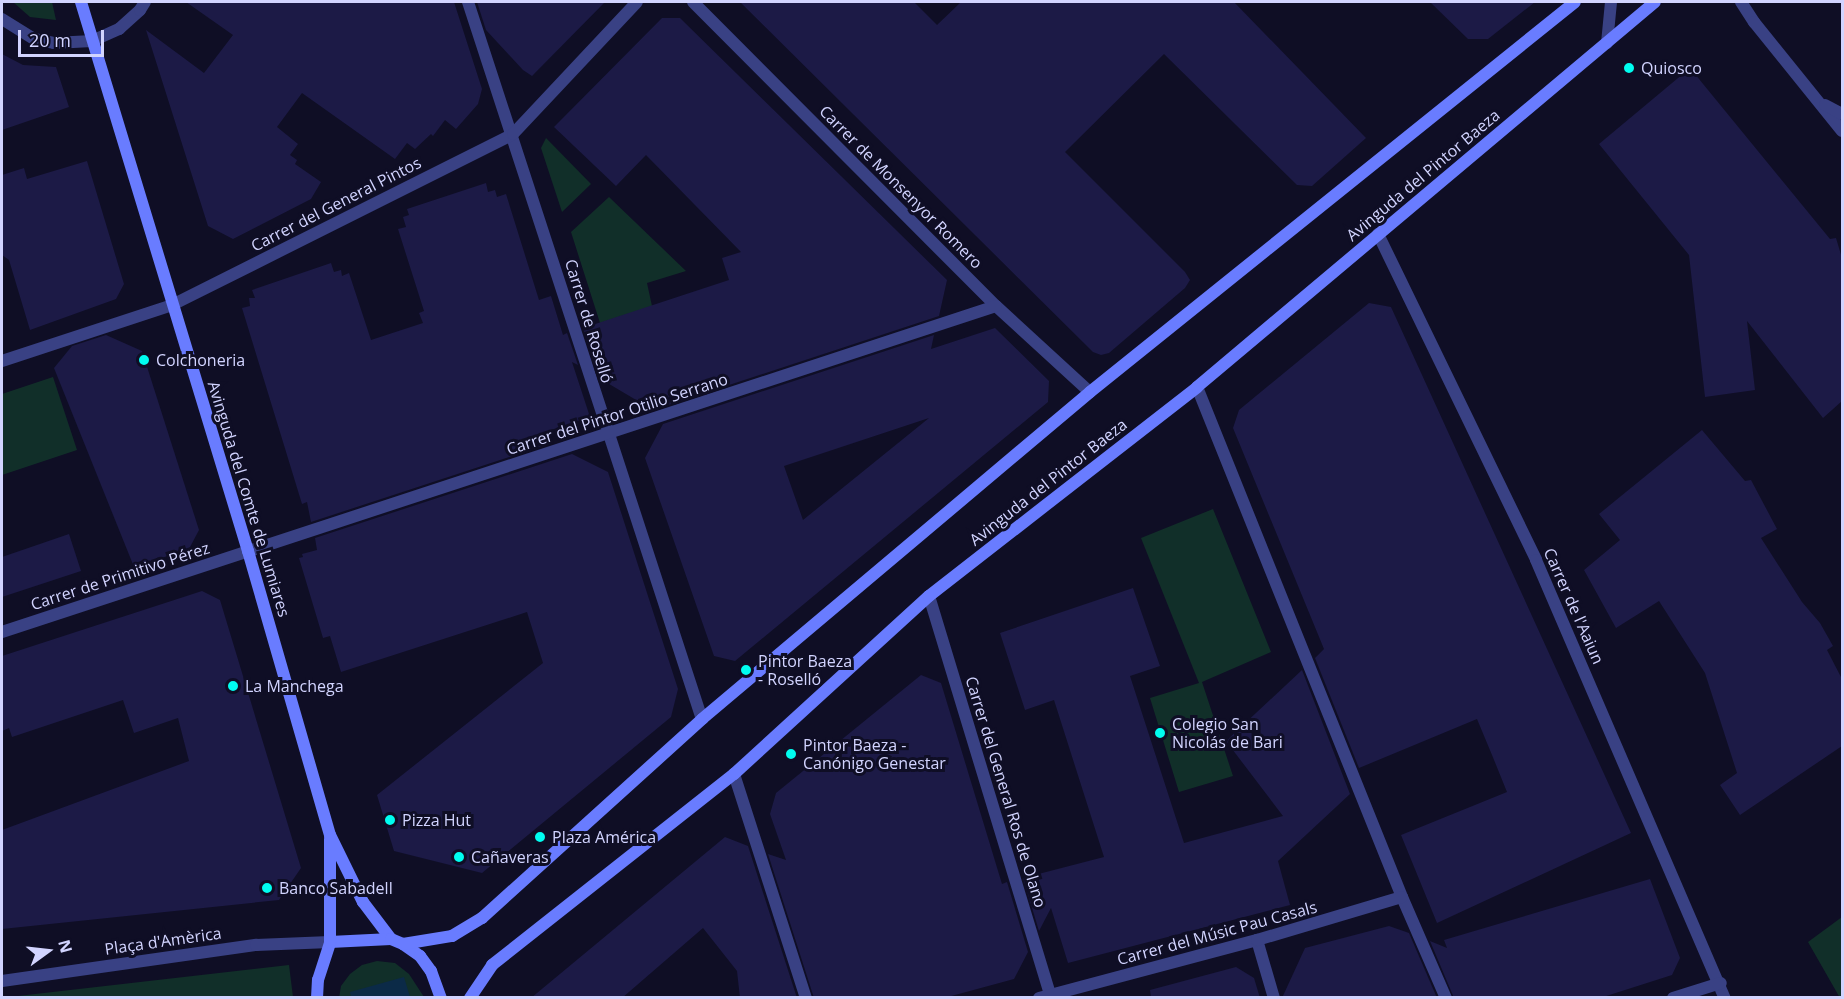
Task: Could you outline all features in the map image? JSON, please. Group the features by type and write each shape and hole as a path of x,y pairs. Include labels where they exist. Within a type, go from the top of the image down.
{"street":[{"name":"Avinguda del Comte de Lumiares","path":"81,2 248,551 330,835 363,902 397,941 420,956 431,971 441,998"},
{"path":"2,20 34,39 54,43 92,41 119,28 145,2"},
{"name":"Carrer de Roselló","path":"468,2 513,134 607,435 702,719"},
{"name":"Carrer del General Pintos","path":"2,361 172,305 513,134 637,2"},
{"name":"Carrer de Monsenyor Romero","path":"693,2 996,306 1090,392"},
{"path":"330,942 397,941 452,936 482,918 702,719 1090,392 1575,2"},
{"path":"1607,43 1611,2"},
{"name":"Avinguda del Pintor Baeza","path":"470,998 492,965 734,774 930,596 1197,387 1655,2"},
{"path":"1741,2 1754,22 1842,131"},
{"path":"1818,101 1842,114"},
{"name":"Carrer de l'Aaiun","path":"1378,234 1536,560 1721,983 1725,998"},
{"name":"Carrer del Pintor Otilio Serrano","path":"248,551 996,306"},
{"path":"1197,387 1402,897 1446,998"},
{"name":"Carrer de Primitivo Pérez","path":"2,632 248,551"},
{"name":"Carrer del General Ros de Olano","path":"930,596 1046,996"},
{"path":"734,774 806,998"},
{"name":"Avinguda del Comte de Lumiares","path":"317,998 318,980 330,942 330,835"},
{"name":"Carrer del Músic Pau Casals","path":"1046,996 1257,940 1402,897"},
{"path":"1257,940 1274,998"},
{"name":"Plaça d'Amèrica","path":"2,981 256,945 330,942"},
{"path":"1673,998 1721,983"}],"green space":[{"path":"13,2 52,2 56,20 30,17"},
{"path":"546,138 591,184 562,212 541,148"},
{"path":"609,197 686,271 647,283 652,306 600,323 571,232"},
{"path":"53,377 77,450 2,475 2,394"},
{"path":"1213,509 1271,652 1202,682 1233,776 1179,792 1150,698 1199,683 1141,538"},
{"path":"1842,917 1842,997 1840,998 1808,942"},
{"path":"377,961 395,963 409,974 424,997 339,998 341,986 350,974 362,965"},
{"path":"289,965 293,997 9,997"}],"water":[{"path":"404,977 410,997 351,997 350,992"}],"building":[{"path":"186,2 454,2 482,89 478,104 456,129 445,120 433,136 431,134 415,149 407,143 395,159 302,93 277,127 298,144 290,155 297,160 295,164 321,182 311,199 233,239 208,226 146,30 204,73 233,35"},
{"path":"477,2 605,2 532,76 523,70 486,30"},
{"path":"740,2 914,2 937,25 961,2 1234,2 1366,138 1312,186 1297,185 1164,54 1065,152 1185,272 1190,280 1185,288 1109,353 1101,355 1093,352"},
{"path":"1430,2 1535,2 1488,39 1468,39"},
{"path":"662,18 680,18 947,280 939,316 653,410 599,378 583,328 729,280 722,258 741,252 646,155 616,186 554,127"},
{"path":"2,54 23,65 56,67 69,107 2,130"},
{"path":"1690,68 1830,239 1836,238 1842,258 1842,401 1823,418 1747,321 1755,390 1705,397 1689,255 1599,144"},
{"path":"87,161 124,284 116,299 30,330 9,260 2,255 2,175 24,168 27,179"},
{"path":"486,183 488,192 495,190 497,197 506,194 539,300 551,296 563,335 567,333 578,365 572,362 590,417 536,435 552,443 311,522 307,502 302,504 242,308 250,306 249,298 255,298 252,290 331,263 334,272 341,270 342,276 349,273 371,340 423,323 419,313 424,311 398,229 406,227 403,217 409,215 407,209"},
{"path":"1369,303 1391,307 1631,833 1437,923 1401,835 1507,792 1492,755 1477,719 1359,768 1315,658 1324,649 1233,428 1239,410"},
{"path":"995,328 1049,381 1048,402 735,661 714,656 645,458 663,424 934,335 931,349","holes":["929,418 803,520 784,466"]},
{"path":"106,335 142,351 199,530 189,549 134,567 54,368 72,346"},
{"path":"1702,430 1745,481 1751,480 1777,529 1761,538 1802,602 1820,623 1833,646 1827,650 1842,679 1842,746 1740,815 1720,785 1737,773 1705,673 1659,601 1616,628 1584,570 1620,540 1599,514"},
{"path":"572,454 608,472 678,689 671,717 482,873 394,851 377,795 543,663 527,612 341,672 330,636 323,638 299,558 303,557 302,554 317,550 315,538"},
{"path":"69,534 81,571 2,597 2,557"},
{"path":"1133,588 1160,666 1130,676 1184,843 1283,816 1226,741 1302,670 1350,794 1278,861 1290,905 1068,963 1051,908 1039,931 1023,878 1104,857 1054,700 1025,710 1000,633"},
{"path":"202,591 220,600 301,868 279,900 2,929 2,830 189,761 178,718 134,733 123,700 12,737 9,728 2,731 2,656"},
{"path":"921,675 941,683 1002,884 1007,882 1028,952 1014,979 944,998 814,998 768,854 786,860 770,814 776,793"},
{"path":"725,837 748,846 797,998 740,998 737,971 703,928 622,998 531,998"},
{"path":"1650,879 1680,958 1672,975 1600,998 1454,998 1430,941 1447,948 1444,940"},
{"path":"1389,926 1409,933 1437,998 1282,998 1305,948"},
{"path":"1236,967 1254,978 1260,998 1151,998 1150,990"}],"place":[{"name":"Quiosco","path":"1629,68"},
{"name":"Colchoneria","path":"144,360"},
{"name":"Pintor Baeza - Roselló","path":"746,670"},
{"name":"La Manchega","path":"233,686"},
{"name":"Colegio San Nicolás de Bari","path":"1160,733"},
{"name":"Pintor Baeza - Canónigo Genestar","path":"791,754"},
{"name":"Pizza Hut","path":"390,820"},
{"name":"Plaza América","path":"540,837"},
{"name":"Cañaveras","path":"459,857"},
{"name":"Banco Sabadell","path":"267,888"}]}
